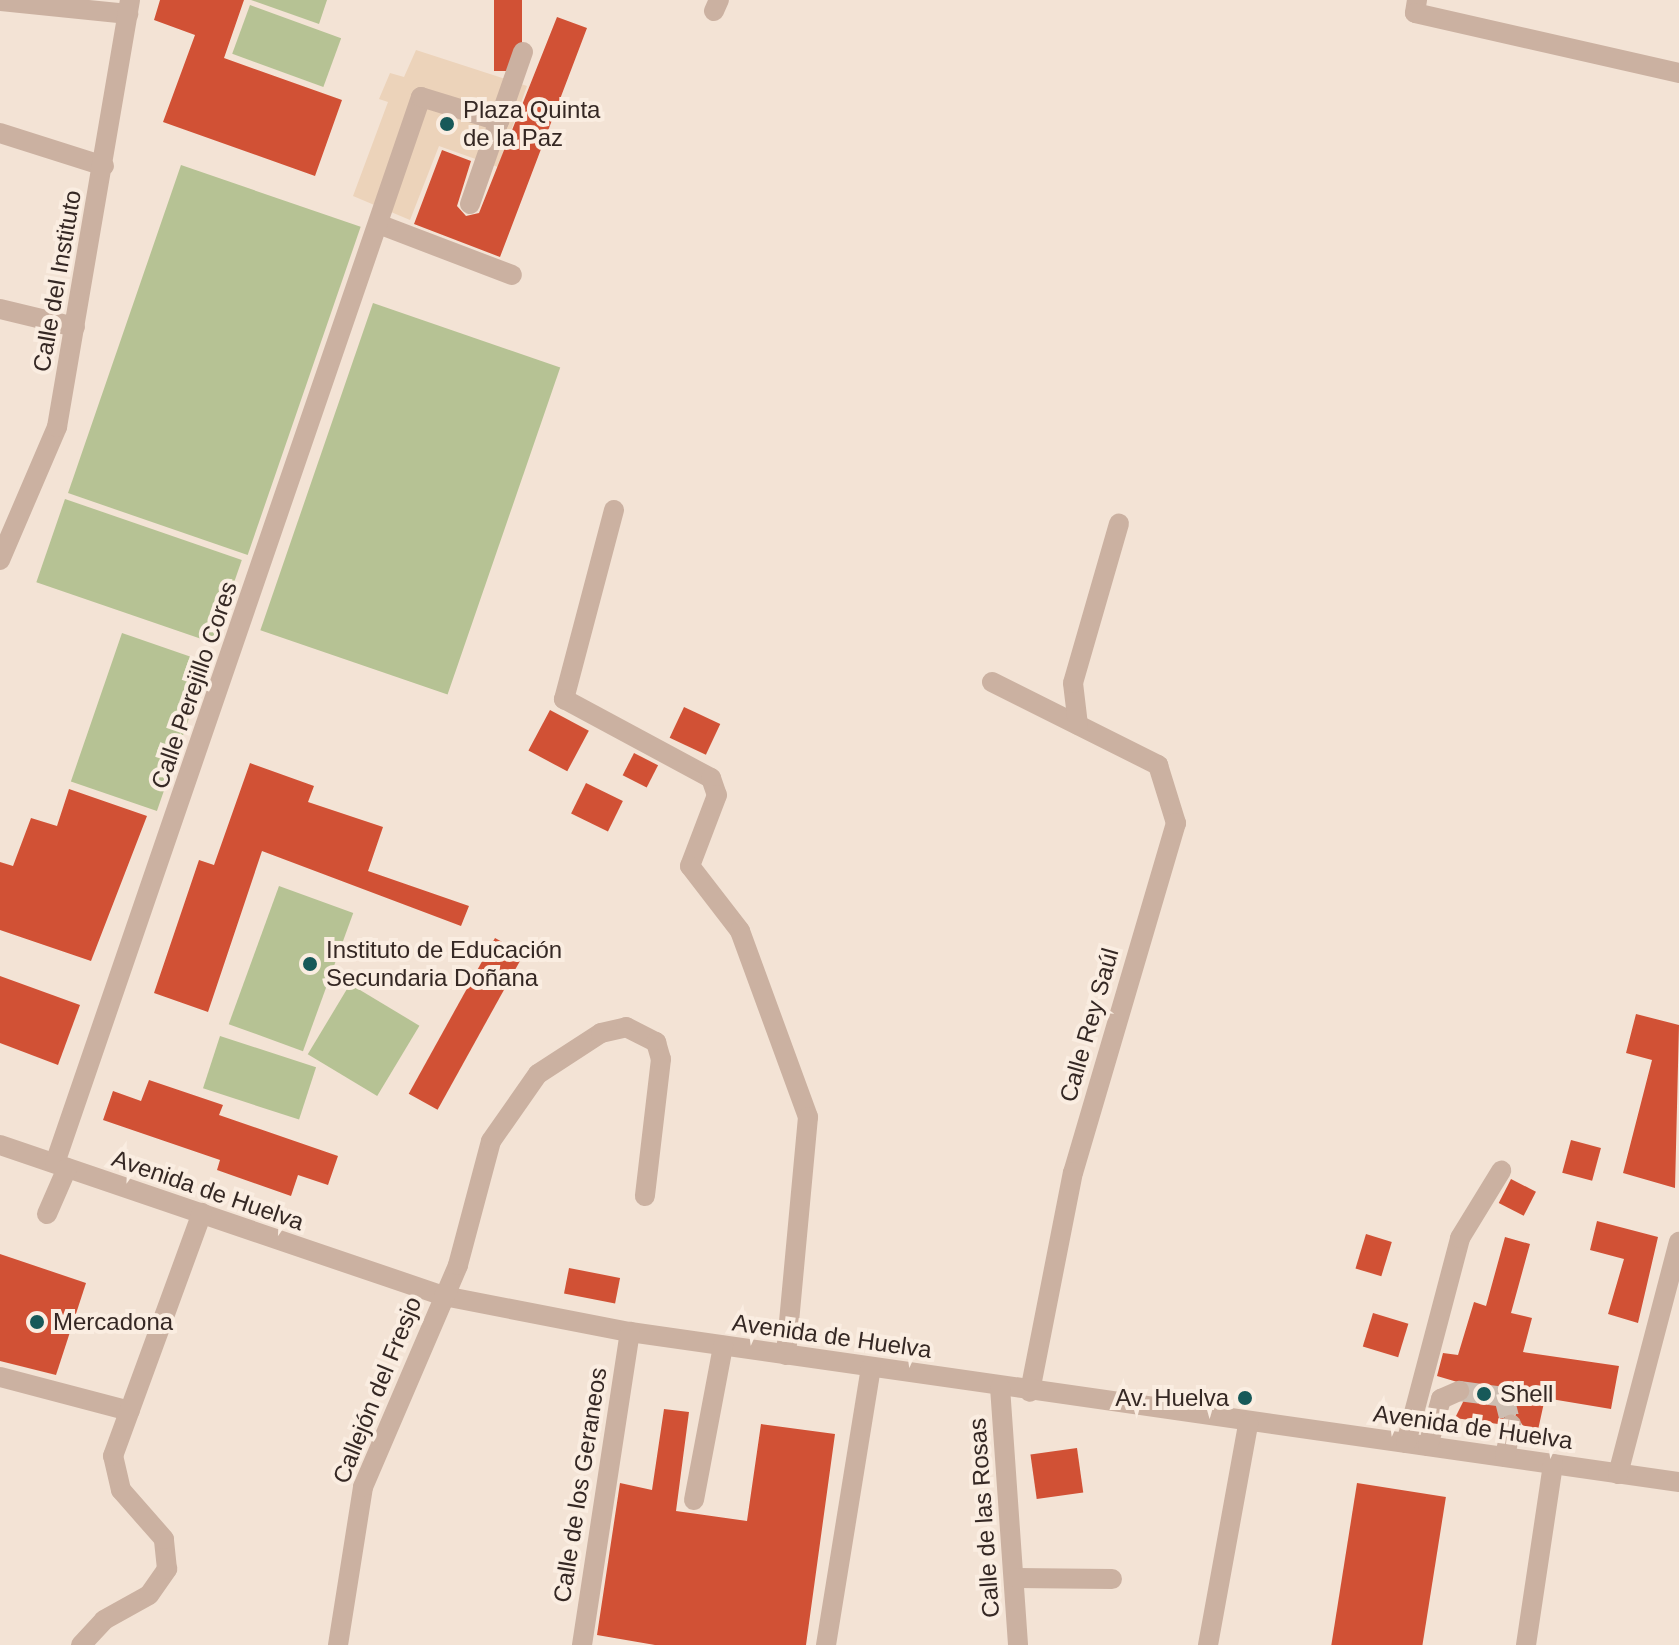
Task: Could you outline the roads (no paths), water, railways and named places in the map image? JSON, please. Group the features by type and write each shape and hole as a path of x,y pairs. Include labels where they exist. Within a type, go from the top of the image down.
{"street":[{"path":"1417,0 1415,13 1679,73"},
{"path":"0,1 129,7"},
{"name":"Calle del Instituto","path":"0,560 4,537 57,427 129,7"},
{"path":"470,204 523,52"},
{"path":"499,121 421,97 381,225 512,275"},
{"path":"0,133 104,166"},
{"name":"Calle Perejillo Cores","path":"47,1214 61,1165 381,225"},
{"path":"0,309 75,327"},
{"path":"614,510 564,699 711,778 717,795 690,866 740,931 808,1117 786,1355"},
{"path":"1078,725 1073,683 1119,524"},
{"name":"Calle Rey Saúl","path":"992,682 1158,765 1176,823 1073,1172 1030,1392"},
{"name":"Callejón del Fresjo","path":"338,1645 363,1487 444,1296 491,1141 512,1102 538,1074 601,1033 626,1027 656,1042 661,1059 645,1196"},
{"name":"Avenida de Huelva","path":"0,1145 444,1296 630,1332 1248,1424 1679,1482"},
{"path":"1406,1443 1460,1238 1501,1171"},
{"path":"81,1645 104,1620 149,1595 167,1569 164,1539 121,1490 116,1467 130,1411 202,1213"},
{"path":"1618,1474 1679,1242"},
{"name":"Calle de los Geraneos","path":"582,1645 630,1332"},
{"path":"694,1500 723,1346"},
{"path":"826,1645 871,1368"},
{"path":"0,1377 130,1411"},
{"name":"Calle de las Rosas","path":"1000,1387 1017,1578 1018,1645"},
{"path":"1428,1446 1441,1399 1459,1391"},
{"path":"1208,1645 1248,1424"},
{"path":"1505,1457 1511,1425"},
{"path":"1526,1645 1553,1464"},
{"path":"1017,1578 1112,1579"}],"tunnel":[{"path":"1459,1391 1504,1397 1511,1425"}],"place":[{"name":"Plaza Quinta de la Paz","path":"447,124"},
{"name":"Instituto de Educación Secundaria Doñana","path":"310,964"},
{"name":"Mercadona","path":"37,1322"},
{"name":"Shell","path":"1484,1394"},
{"name":"Av. Huelva","path":"1245,1398"}]}
